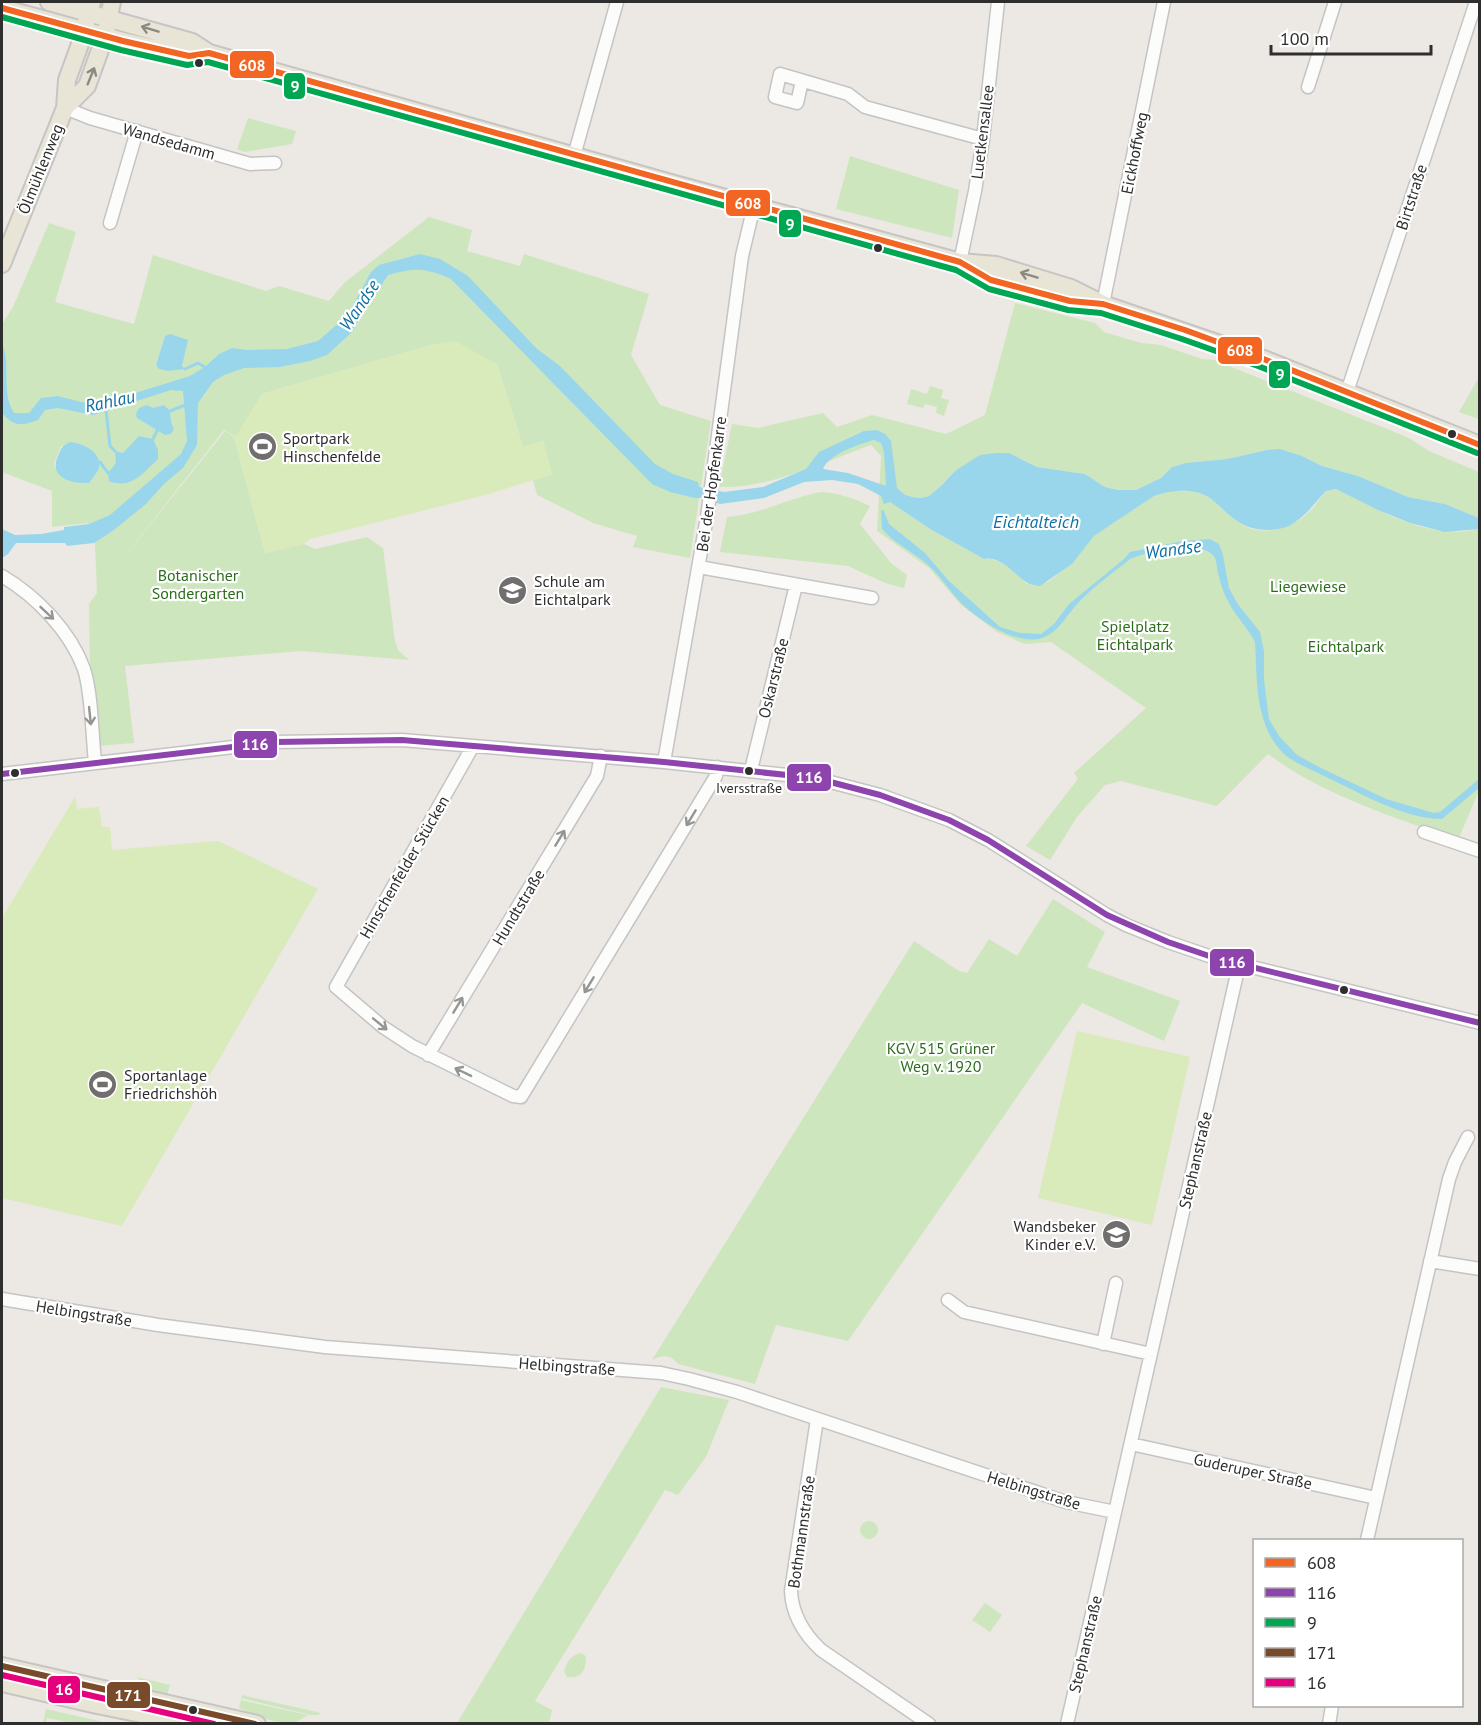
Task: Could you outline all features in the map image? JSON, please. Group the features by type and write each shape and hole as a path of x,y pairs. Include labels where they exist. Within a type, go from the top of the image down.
{"main road":[{"path":"49,2 110,9 192,42 209,53 960,262 991,280 1070,301 1103,304 1196,334 1479,445"},
{"name":"Ölmühlenweg","path":"2,264 65,108 67,80 90,7"},
{"path":"2,8 84,31 189,56 209,53"},
{"name":"Ölmühlenweg","path":"65,108 87,86 105,36 110,9"},
{"path":"2,1666 257,1724"},
{"path":"2,1683 191,1724"}],"street":[{"path":"574,156 617,2"},
{"name":"Luetkensallee","path":"960,262 983,139 998,2"},
{"name":"Eickhoffweg","path":"1103,304 1164,2"},
{"path":"1308,87 1335,2"},
{"name":"Birtstraße","path":"1347,392 1476,2"},
{"path":"802,81 849,94 865,107 983,139"},
{"name":"Wandsedamm","path":"65,108 81,115 250,164 275,163"},
{"path":"110,223 137,131"},
{"name":"Bei der Hopfenkarre","path":"664,762 709,504 742,256 754,206"},
{"path":"699,567 872,598"},
{"path":"2,576 54,620 69,639 84,670 95,762"},
{"name":"Oskarstraße","path":"751,770 796,585"},
{"path":"2,774 276,742 402,740 751,770 826,780 880,795 949,820 988,840 1126,925 1168,942 1239,965 1479,1023"},
{"name":"Hinschenfelder Stücken","path":"428,1055 383,1027 336,987 472,746"},
{"name":"Hundtstraße","path":"428,1055 597,776 601,756"},
{"path":"428,1055 513,1096 521,1097 716,776 717,767"},
{"path":"1424,832 1479,851"},
{"name":"Stephanstraße","path":"1067,1724 1239,965"},
{"path":"1367,1539 1449,1179 1455,1161 1468,1137"},
{"path":"1430,1261 1479,1269"},
{"path":"1103,1344 1116,1283"},
{"name":"Helbingstraße","path":"2,1299 158,1325 325,1347 661,1373 689,1378 1066,1502 1115,1512"},
{"path":"948,1299 964,1312 1151,1354"},
{"name":"Bothmannstraße","path":"817,1419 793,1575 792,1605 796,1618 809,1639 821,1650 929,1724"},
{"name":"Guderuper Straße","path":"1131,1444 1376,1498"},
{"path":"1329,1724 1332,1707"}],"green space":[{"path":"248,118 296,131 292,144 245,152 237,149"},
{"path":"850,156 959,190 952,238 836,209"},
{"name":"Botanischer Sondergarten","path":"429,217 472,230 467,251 520,266 524,254 649,294 631,355 660,405 711,421 690,558 633,547 637,536 593,523 537,495 533,480 552,474 543,441 523,447 497,364 434,344 262,394 236,437 224,430 113,571 225,431 234,437 265,553 304,544 315,549 367,537 383,548 395,641 398,650 409,660 301,651 125,666 134,743 97,746 90,672 89,604 97,593 95,545 88,523 52,527 52,491 2,472 2,324 13,307 49,223 76,232 55,302 134,324 153,255 266,291 279,286 329,301 344,283","holes":["165,336 184,352 182,367 184,369 156,365","61,446 89,450 98,457 96,472 89,483 56,469 54,464"]},
{"name":"Eichtalpark","path":"1015,303 1095,323 1104,332 1141,343 1161,345 1202,359 1214,360 1407,437 1429,451 1479,472 1479,518 1445,504 1408,497 1358,476 1322,466 1302,456 1267,450 1227,459 1186,463 1172,467 1161,478 1136,490 1105,487 1085,474 1037,467 1020,458 955,471 929,496 912,497 899,508 930,529 984,559 1002,563 1027,584 1048,582 1071,564 1094,536 1154,496 1175,491 1190,491 1205,496 1240,523 1262,531 1277,529 1296,522 1308,513 1322,495 1331,489 1347,493 1385,513 1425,528 1453,532 1479,528 1479,791 1458,840 1341,796 1303,777 1268,754 1217,806 1121,781 1105,785 1077,817 1050,860 1026,846 1078,779 1074,773 1146,708 1051,642 1025,644 997,632 961,605 929,568 877,531 881,456 871,445 777,479 757,484 719,487 732,424 758,428 823,413 837,427 872,415 946,434 985,415"},
{"path":"455,341 497,364 523,446 543,441 552,474 489,494 310,539 304,544 265,553 234,437 262,394 434,344"},
{"path":"1479,377 1479,419 1459,412"},
{"path":"930,386 943,390 941,398 949,400 944,416 936,413 937,407 925,404 923,408 907,404 911,389 927,394"},
{"path":"821,492 846,496 870,506 860,524 891,563 907,575 904,588 885,583 848,566 720,552 727,517 751,513"},
{"name":"Sportanlage Friedrichshöh","path":"75,797 77,809 99,807 102,827 110,827 112,850 218,841 318,889 122,1226 2,1198 2,918"},
{"name":"KGV 515 Grüner Weg v. 1920","path":"1053,899 1105,932 1087,967 1180,1001 1164,1041 1082,1003 848,1341 776,1325 755,1384 678,1364 669,1357 663,1356 652,1360 914,941 959,971 967,973 989,939 1017,956"},
{"path":"1077,1031 1190,1057 1152,1225 1038,1198"},
{"path":"661,1387 729,1400 706,1457 678,1495 665,1490 535,1701 552,1710 549,1723 457,1723"},
{"path":"865,1521 873,1521 878,1526 876,1537 865,1539 860,1534 860,1526"},
{"path":"985,1603 1002,1615 990,1632 972,1620"},
{"path":"581,1653 586,1656 582,1672 577,1676 567,1677 564,1671 568,1662 572,1657"},
{"path":"137,1677 170,1685 167,1695 148,1692"},
{"path":"242,1695 321,1713 311,1715 241,1698"},
{"path":"241,1700 308,1715 292,1723 278,1722 239,1708"},
{"path":"46,1709 108,1723 72,1723 47,1718 43,1723"}],"water":[{"path":"420,254 440,259 468,276 536,348 560,366 655,464 673,474 698,482 699,487 724,492 763,487 806,469 819,452 864,431 877,430 891,441 897,488 905,495 921,498 929,496 955,471 980,455 1009,453 1037,467 1085,474 1105,487 1136,490 1161,478 1172,467 1186,463 1227,459 1280,449 1322,466 1358,476 1408,497 1445,504 1479,518 1479,529 1445,532 1410,523 1336,489 1326,491 1304,515 1291,525 1274,530 1254,529 1235,519 1204,495 1190,491 1174,491 1154,496 1094,536 1072,564 1040,586 1033,585 1001,562 984,559 930,529 890,502 884,504 881,496 858,484 832,480 804,482 764,498 720,504 670,492 652,484 451,279 420,270 388,275 351,333 327,355 280,367 244,368 224,375 213,382 198,403 197,445 183,468 146,504 114,530 94,543 67,546 65,543 16,543 2,558 2,529 15,535 41,534 64,530 64,527 89,524 110,515 181,454 187,441 183,391 171,390 93,415 58,408 45,410 38,420 27,423 18,424 10,421 2,413 2,344 5,352 8,396 14,413 29,413 41,398 58,396 93,403 116,399 190,376 219,354 232,348 287,349 318,341 351,309 371,272 379,265","holes":["874,440 881,443 884,452 886,486 848,473 823,469 832,459 846,450"]},
{"path":"170,334 188,340 182,366 185,369 168,371 159,369 156,365 165,336"},
{"path":"147,405 153,408 164,405 170,411 174,429 171,434 165,435 137,418 139,408"},
{"path":"139,436 153,439 158,450 158,459 130,482 109,481 108,473 116,463 115,451 123,453"},
{"path":"70,442 81,444 96,454 98,470 89,483 69,481 56,470 60,451"},
{"path":"881,510 884,511 889,524 925,553 949,581 1000,627 1020,633 1041,634 1054,624 1069,604 1130,552 1183,541 1210,539 1219,544 1229,588 1237,603 1260,632 1264,651 1264,680 1269,719 1279,736 1297,755 1386,799 1434,813 1440,812 1479,779 1479,788 1442,819 1428,818 1382,804 1285,755 1272,739 1262,715 1259,703 1255,642 1227,600 1215,558 1209,552 1188,547 1175,548 1130,559 1087,594 1054,632 1042,638 1021,638 998,630 961,603 933,569 882,529"}],"waterway":[{"path":"185,369 198,363 208,369"},
{"path":"170,411 188,404"},
{"name":"Rahlau","path":"106,410 110,446 115,451"},
{"path":"153,439 157,431"},
{"path":"100,462 108,473"}],"transit line":[{"name":"608","path":"2,8 123,41 189,56 209,53 960,262 991,280 1070,301 1103,304 1185,330 1261,358 1480,445"},
{"name":"9","path":"2,17 121,50 187,65 208,62 956,270 989,289 1068,310 1101,313 1182,339 1258,366 1477,453"},
{"name":"116","path":"2,774 276,742 402,740 664,762 815,778 880,795 949,820 988,840 1107,915 1168,942 1215,958 1480,1023"},
{"name":"171","path":"2,1666 255,1724"},
{"name":"16","path":"2,1675 214,1724"}],"place":[{"name":"Sportpark Hinschenfelde","path":"262,447"},
{"name":"Schule am Eichtalpark","path":"513,590"},
{"name":"Iversstraße","path":"749,771"},
{"name":"Sportanlage Friedrichshöh","path":"103,1084"},
{"name":"Wandsbeker Kinder e.V.","path":"1117,1235"}],"water label":[{"name":"Wandse","path":"359,305"},
{"name":"Eichtalteich","path":"1036,521"},
{"name":"Wandse","path":"1173,549"}],"park label":[{"name":"Liegewiese","path":"1308,586"},
{"name":"Spielplatz Eichtalpark","path":"1135,635"}]}
